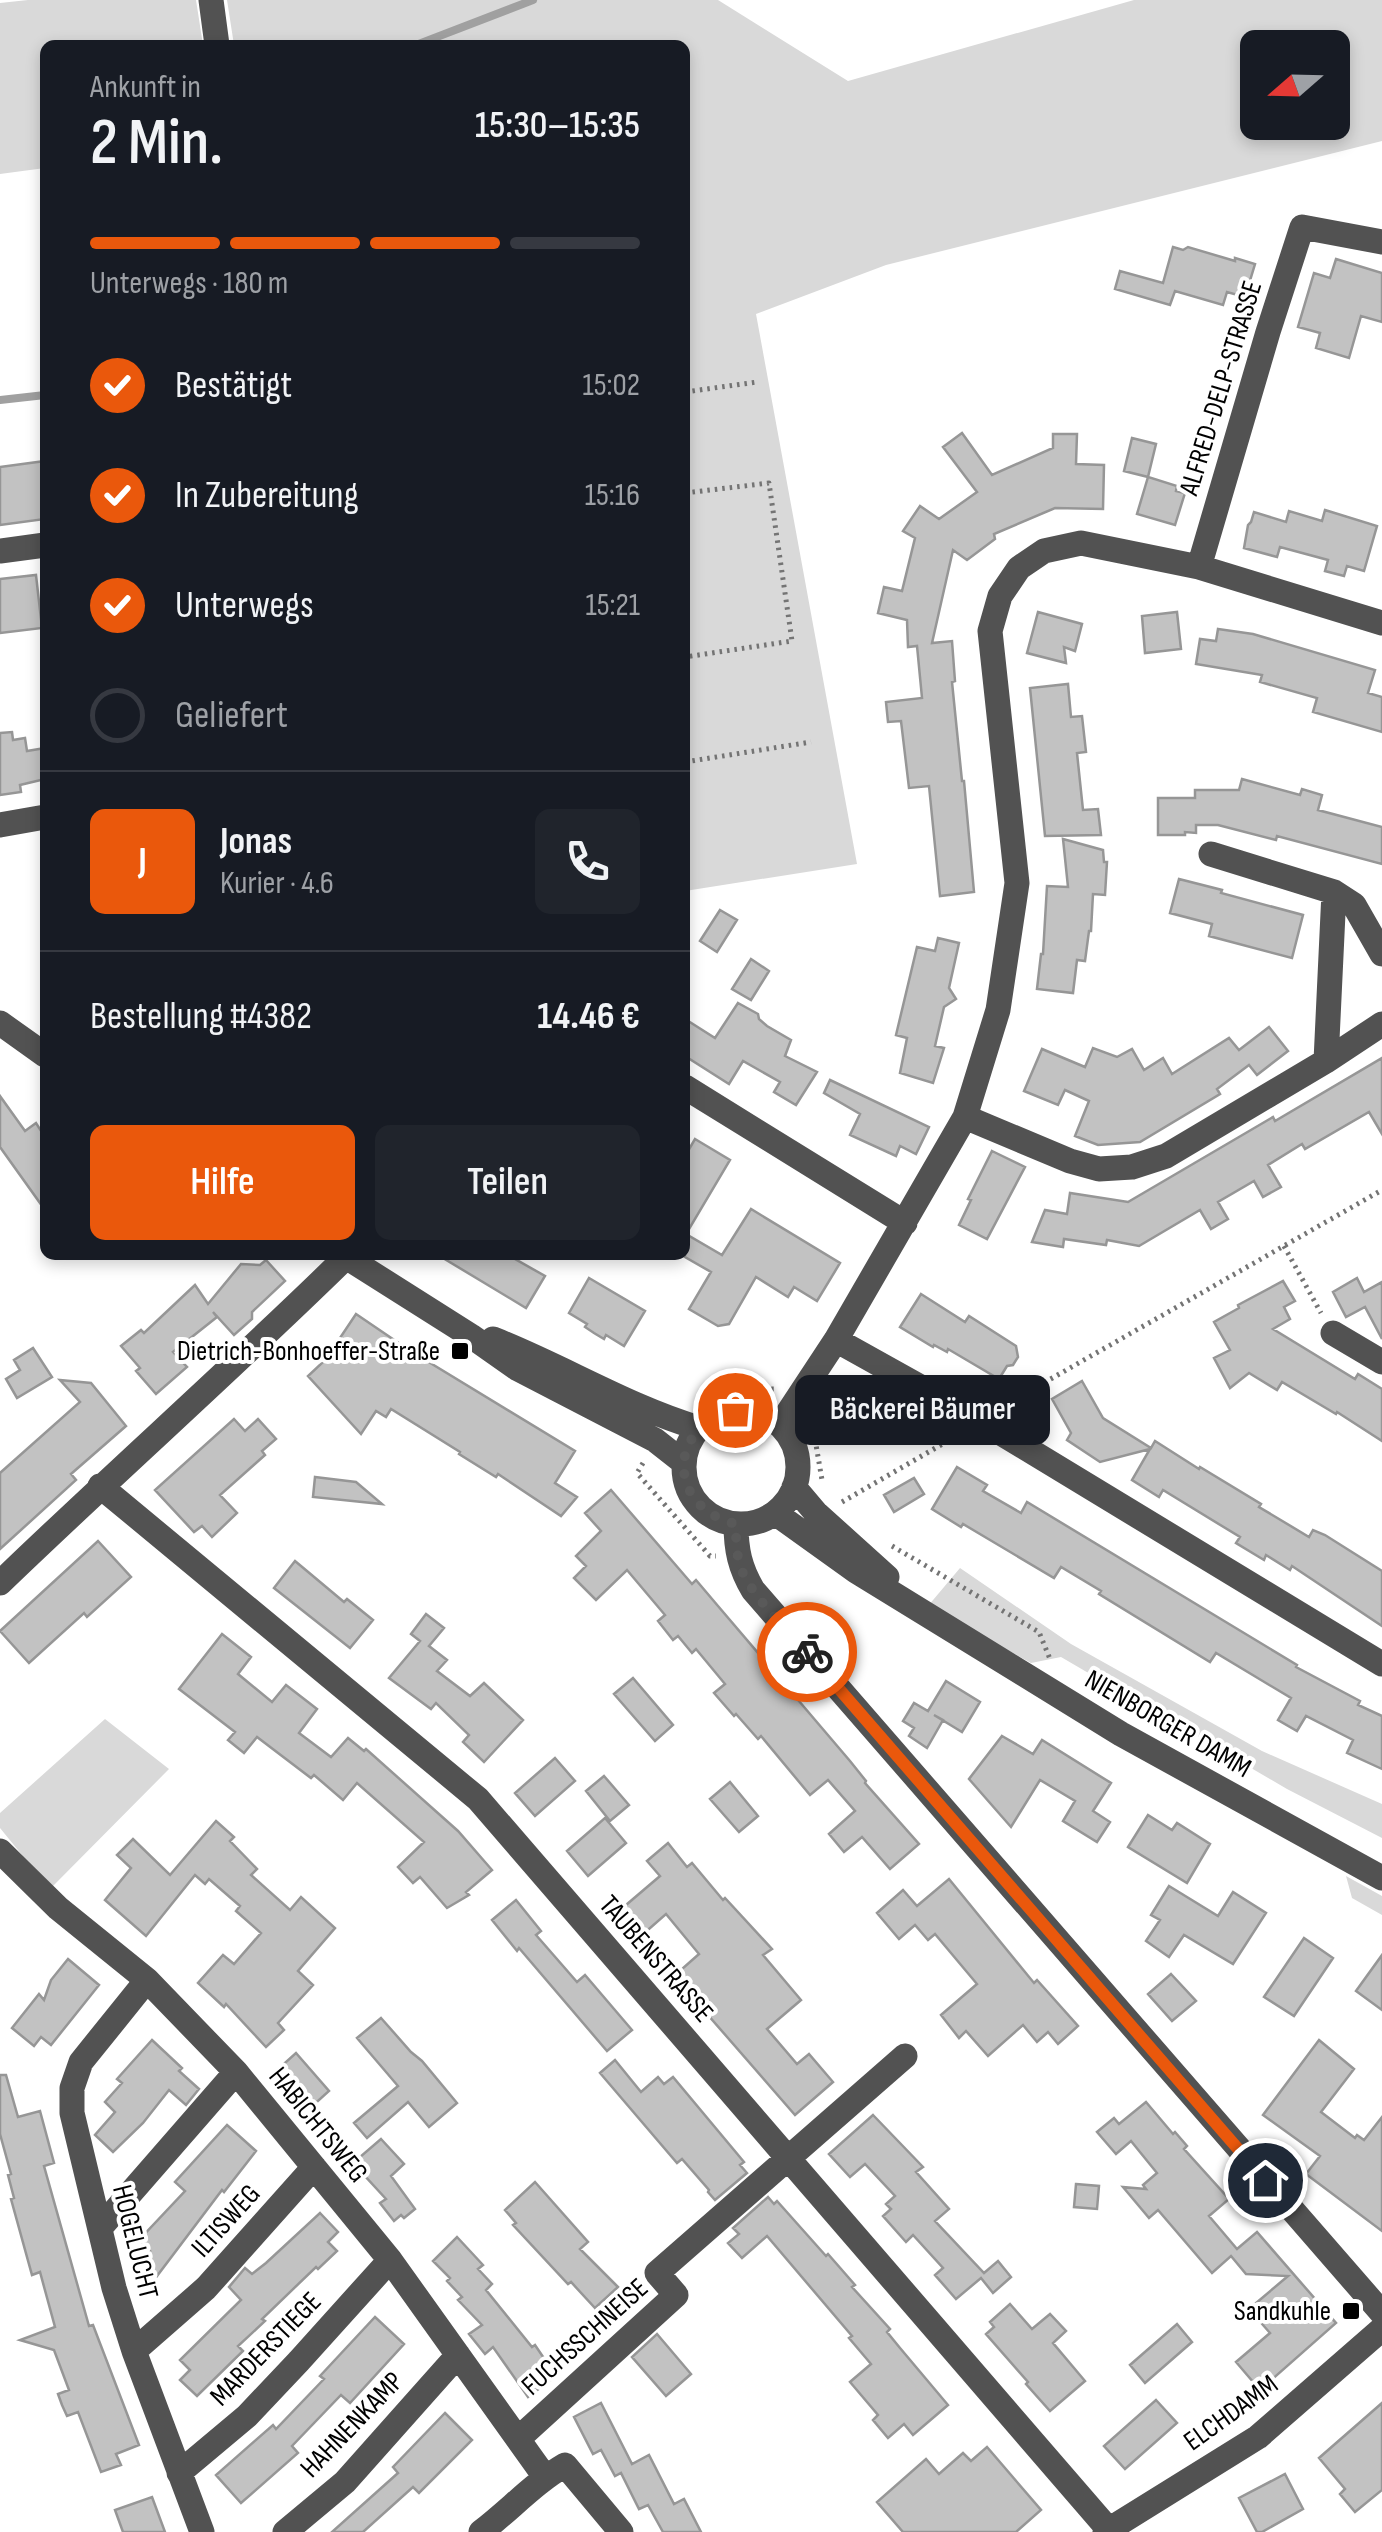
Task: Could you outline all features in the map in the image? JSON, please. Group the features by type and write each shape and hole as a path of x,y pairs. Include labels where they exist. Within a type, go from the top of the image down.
{"street":[{"path":"211,0 216,40"},
{"name":"ALFRED-DELP-STRASSE","path":"1199,568 1302,227 1382,242"},
{"path":"780,1425 836,1340 965,1117 998,1010 1017,883 990,631 1000,596 1019,568 1044,551 1081,543 1199,568 1382,623"},
{"path":"0,550 40,546"},
{"path":"0,825 40,818"},
{"path":"1212,854 1334,892 1354,905 1382,954"},
{"path":"1326,1061 1334,892"},
{"path":"0,1023 40,1051"},
{"path":"965,1117 1099,1170 1132,1166 1166,1156 1382,1024"},
{"path":"690,1090 905,1224"},
{"path":"0,1583 340,1260"},
{"path":"350,1260 518,1369 655,1440 683,1462"},
{"path":"1332,1333 1382,1362"},
{"path":"471,1336 493,1339 668,1418 699,1428"},
{"path":"836,1340 976,1418 1382,1664"},
{"path":"735,1410 765,1416 780,1425 796,1453 797,1470 788,1501 775,1513 750,1524 718,1520 703,1510 684,1480 683,1462 699,1428 720,1414 735,1410"},
{"name":"TAUBENSTRASSE","path":"100,1486 478,1799 1107,2531"},
{"name":"NIENBORGER DAMM","path":"794,1487 821,1506 927,1616"},
{"name":"NIENBORGER DAMM","path":"775,1513 856,1571 1121,1734 1382,1878"},
{"path":"736,1524 742,1572 754,1590 1382,2313"},
{"name":"HABICHTSWEG","path":"0,1851 58,1908 147,1980 236,2072 390,2260 544,2476"},
{"name":"HOGELUCHT","path":"147,1980 82,2062 72,2088 72,2113 114,2288 202,2532"},
{"path":"788,2159 905,2056"},
{"path":"100,2228 236,2072"},
{"name":"FUCHSSCHNEISE","path":"518,2439 676,2295 656,2273 788,2159"},
{"name":"ILTISWEG","path":"134,2351 206,2288 314,2167"},
{"name":"MARDERSTIEGE","path":"179,2474 246,2416 390,2260"},
{"name":"ELCHDAMM","path":"1107,2531 1258,2437 1382,2329"},
{"name":"HAHNENKAMP","path":"285,2532 345,2482 458,2355"},
{"path":"481,2532 544,2476 565,2465 621,2532"}],"path":[{"path":"690,391 757,382"},
{"path":"690,492 769,482 792,640 690,656"},
{"path":"690,761 811,742"},
{"path":"668,1418 678,1402 694,1402 731,1390 782,1388 816,1416 821,1506 835,1506 954,1438 976,1418 1382,1190"},
{"path":"1284,1246 1332,1333"},
{"path":"655,1440 637,1473 710,1556 738,1556"},
{"path":"887,1544 1039,1632 1052,1663"}],"shaded area":[{"path":"196,0 202,40 40,40 40,169 0,174 0,3"},
{"path":"227,0 718,0 848,81 1134,0 1382,0 1382,141 886,265 756,314 857,864 690,890 690,40 233,40"},
{"path":"960,1568 1071,1644 1262,1751 1382,1804 1382,1838 1287,1789 1061,1657 1031,1663 928,1606"},
{"path":"105,1719 169,1769 53,1886 0,1828 0,1813"},
{"path":"1346,1876 1382,1896 1382,1915 1352,1898"}],"building":[{"path":"1173,247 1188,247 1255,264 1245,297 1227,292 1223,305 1175,291 1170,305 1115,289 1120,271 1163,283"},
{"path":"1336,259 1382,273 1382,322 1361,316 1349,358 1316,348 1320,333 1298,327 1314,273 1330,278"},
{"path":"962,433 992,475 1053,448 1053,434 1077,434 1076,464 1104,465 1103,509 1055,508 994,534 995,539 967,560 953,550 932,643 952,641 952,682 974,892 940,896 929,786 909,788 901,721 888,722 886,702 922,698 917,646 908,647 907,620 878,613 884,587 902,591 915,538 903,531 920,506 939,519 977,492 943,447"},
{"path":"1132,438 1156,444 1148,477 1124,471"},
{"path":"40,462 40,520 0,525 0,467"},
{"path":"1148,477 1177,486 1176,491 1185,493 1175,525 1137,514"},
{"path":"1325,510 1377,526 1364,571 1347,566 1344,576 1325,571 1328,560 1280,547 1277,557 1244,548 1254,512 1286,522 1289,511 1322,521"},
{"path":"36,575 40,628 0,633 0,579"},
{"path":"1038,612 1082,624 1075,651 1064,647 1066,663 1027,653"},
{"path":"1177,612 1181,649 1145,653 1142,616"},
{"path":"1218,629 1253,634 1375,670 1368,693 1382,697 1382,732 1313,712 1317,698 1260,682 1262,675 1196,664 1200,639 1216,641"},
{"path":"1068,684 1071,717 1082,716 1086,752 1077,753 1083,810 1098,809 1101,835 1045,836 1030,688"},
{"path":"12,732 13,740 25,738 27,751 40,749 40,780 20,785 21,792 0,795 0,733"},
{"path":"1242,779 1300,795 1302,789 1322,795 1318,810 1382,827 1382,864 1218,825 1196,825 1196,833 1185,835 1158,835 1158,798 1195,798 1195,790 1239,790"},
{"path":"1063,839 1103,850 1107,862 1105,895 1093,894 1085,961 1077,960 1073,993 1037,989 1047,886 1068,887"},
{"path":"1179,879 1303,915 1292,958 1209,936 1212,924 1170,913"},
{"path":"720,910 737,920 717,952 700,941"},
{"path":"938,938 959,943 949,988 956,999 944,1007 935,1046 944,1048 933,1083 900,1073 907,1038 896,1035 917,947 935,951"},
{"path":"751,959 769,971 751,1000 732,989"},
{"path":"738,1003 791,1040 785,1056 817,1072 796,1105 774,1092 780,1082 743,1061 729,1084 690,1059 690,1022 715,1038"},
{"path":"1269,1027 1288,1051 1257,1075 1249,1065 1217,1089 1220,1094 1140,1142 1098,1145 1075,1136 1089,1101 1065,1090 1058,1105 1024,1091 1042,1049 1085,1067 1093,1048 1117,1057 1132,1049 1144,1070 1163,1058 1172,1074 1229,1038 1239,1050"},
{"path":"1382,1058 1382,1134 1369,1112 1305,1149 1302,1144 1268,1165 1281,1187 1263,1197 1254,1181 1218,1202 1228,1219 1211,1229 1200,1210 1139,1246 1107,1240 1106,1245 1064,1239 1063,1247 1032,1242 1045,1210 1067,1214 1070,1193 1128,1202"},
{"path":"830,1080 929,1127 916,1154 900,1146 896,1156 850,1135 860,1114 824,1093"},
{"path":"0,1096 25,1131 36,1123 40,1129 40,1203 0,1147"},
{"path":"695,1139 730,1160 690,1227 690,1148"},
{"path":"992,1151 1025,1167 987,1239 959,1225"},
{"path":"751,1209 840,1263 817,1301 794,1287 788,1297 756,1277 729,1324 718,1326 689,1309 711,1272 690,1260 690,1236 722,1255"},
{"path":"266,1260 285,1281 234,1335 213,1312 217,1317 173,1352 187,1367 156,1394 121,1346 141,1330 144,1333 195,1285 208,1304 241,1264 260,1265"},
{"path":"446,1260 517,1260 545,1276 526,1308"},
{"path":"589,1278 645,1311 624,1346 594,1333 569,1313"},
{"path":"1357,1278 1364,1292 1382,1282 1382,1339 1365,1307 1346,1317 1333,1292"},
{"path":"1283,1281 1295,1301 1284,1307 1290,1319 1273,1329 1355,1379 1358,1374 1382,1389 1382,1441 1282,1382 1277,1390 1249,1373 1230,1388 1214,1358 1230,1350 1214,1322"},
{"path":"921,1294 965,1322 969,1316 1016,1346 1018,1357 1013,1365 1007,1366 999,1379 900,1327"},
{"path":"356,1314 575,1451 555,1483 577,1497 561,1516 391,1409 386,1417 376,1411 361,1434 308,1376 322,1363 319,1360 336,1344"},
{"path":"33,1348 52,1377 17,1398 6,1379 20,1370 14,1360"},
{"path":"60,1380 91,1383 126,1426 71,1474 76,1480 0,1549 0,1473 80,1402"},
{"path":"1082,1381 1103,1418 1151,1448 1155,1441 1309,1537 1313,1530 1325,1535 1382,1571 1382,1626 1292,1566 1290,1570 1266,1555 1264,1560 1236,1543 1240,1537 1163,1490 1159,1497 1132,1480 1150,1449 1100,1462 1067,1440 1071,1433 1052,1399"},
{"path":"234,1419 245,1431 258,1419 276,1439 262,1451 265,1455 220,1495 237,1513 212,1537 202,1526 194,1532 155,1490"},
{"path":"957,1467 987,1485 983,1491 1021,1513 1027,1502 1382,1716 1382,1769 1347,1753 1353,1740 1306,1716 1297,1731 1278,1720 1291,1698 1216,1653 1210,1662 1061,1567 1054,1578 932,1509"},
{"path":"315,1477 356,1482 382,1504 313,1497"},
{"path":"914,1478 924,1494 894,1512 884,1495"},
{"path":"611,1490 692,1584 696,1580 919,1844 890,1869 862,1837 844,1852 829,1834 855,1811 828,1780 810,1795 761,1736 758,1739 734,1716 714,1693 725,1684 696,1649 692,1653 678,1636 673,1640 658,1621 665,1615 627,1570 596,1600 574,1578 586,1566 576,1556 601,1531 585,1513"},
{"path":"98,1541 131,1577 29,1663 0,1631"},
{"path":"295,1561 344,1602 347,1599 373,1620 350,1648 274,1588"},
{"path":"426,1614 444,1628 429,1646 447,1660 437,1671 470,1696 484,1683 523,1720 484,1762 463,1742 469,1735 436,1703 431,1709 389,1678 420,1641 411,1634"},
{"path":"222,1634 251,1657 238,1674 272,1702 286,1685 317,1709 299,1733 331,1757 348,1738 366,1749 458,1831 492,1870 466,1892 469,1895 447,1908 420,1877 413,1883 398,1867 424,1842 357,1783 343,1800 314,1775 311,1778 257,1737 244,1753 228,1740 235,1732 179,1689"},
{"path":"633,1678 673,1725 655,1741 614,1694"},
{"path":"946,1681 980,1702 962,1732 943,1720 927,1748 909,1736 914,1728 903,1721 914,1703 928,1711"},
{"path":"1002,1736 1033,1754 1042,1740 1111,1783 1093,1811 1110,1822 1097,1842 1063,1821 1075,1801 1040,1780 1011,1827 969,1779"},
{"path":"555,1758 575,1781 535,1816 515,1793"},
{"path":"604,1776 629,1805 610,1821 586,1791"},
{"path":"730,1782 758,1816 739,1832 710,1799"},
{"path":"1148,1815 1172,1830 1177,1823 1210,1844 1187,1883 1128,1847"},
{"path":"605,1818 626,1843 588,1876 567,1851"},
{"path":"216,1821 234,1837 230,1841 257,1869 251,1875 290,1910 301,1897 335,1928 298,1971 313,1985 278,2023 284,2030 266,2047 226,2004 224,2007 198,1983 223,1955 234,1964 261,1933 236,1911 240,1906 209,1879 205,1884 195,1875 146,1936 105,1900 131,1868 117,1855 133,1839 170,1875"},
{"path":"668,1843 687,1867 692,1863 772,1949 763,1955 801,2000 767,2029 797,2064 809,2054 833,2082 795,2115 674,1976 699,1954 666,1914 641,1936 619,1911 660,1876 647,1861"},
{"path":"949,1879 1034,1983 1037,1980 1078,2026 1058,2044 1048,2032 1037,2042 1023,2025 988,2056 966,2031 959,2038 941,2015 977,1984 935,1934 928,1940 915,1925 899,1939 877,1913 903,1890 917,1906"},
{"path":"1169,1886 1218,1916 1233,1892 1266,1913 1233,1964 1184,1935 1169,1957 1146,1941 1160,1920 1151,1915"},
{"path":"516,1900 541,1931 536,1935 577,1982 585,1975 632,2030 607,2051 492,1920"},
{"path":"1304,1938 1333,1958 1294,2016 1264,1997"},
{"path":"1382,1955 1382,2010 1356,1991"},
{"path":"68,1959 99,1985 51,2045 41,2037 34,2046 12,2028 39,1994 44,2000 51,1980"},
{"path":"1171,1974 1196,2001 1172,2021 1148,1994"},
{"path":"381,2018 457,2103 429,2127 408,2102 367,2138 354,2123 398,2086 357,2038"},
{"path":"152,2040 199,2089 186,2105 169,2090 113,2152 95,2135 115,2112 105,2102 122,2083 117,2079"},
{"path":"1319,2040 1354,2069 1321,2112 1355,2138 1357,2135 1364,2140 1382,2117 1382,2231 1306,2174 1320,2156 1263,2115"},
{"path":"296,2053 329,2091 308,2110 277,2070"},
{"path":"615,2060 641,2092 658,2077 664,2084 673,2077 744,2162 740,2165 747,2173 715,2200 682,2159 677,2163 600,2073"},
{"path":"0,2075 6,2075 18,2117 40,2111 54,2163 44,2166 89,2326 93,2325 139,2445 116,2454 121,2465 101,2472 78,2412 67,2416 62,2405 58,2394 69,2390 54,2350 20,2340 55,2327 40,2272 32,2275 11,2199 11,2174 0,2134"},
{"path":"1146,2102 1229,2199 1209,2216 1237,2249 1257,2232 1336,2323 1260,2390 1236,2362 1270,2333 1249,2309 1288,2276 1246,2274 1231,2256 1212,2273 1158,2210 1149,2218 1123,2187 1146,2189 1143,2185 1157,2173 1131,2141 1116,2154 1097,2132 1114,2118 1119,2124"},
{"path":"873,2115 923,2167 916,2172 949,2209 935,2221 984,2273 998,2261 1011,2277 993,2293 981,2278 956,2299 935,2275 943,2268 913,2235 906,2242 883,2216 891,2209 886,2204 895,2196 865,2164 850,2177 829,2154"},
{"path":"227,2125 256,2151 157,2276 141,2260 150,2251 139,2240 185,2191 175,2182"},
{"path":"381,2139 404,2164 391,2176 415,2209 394,2221 380,2203 386,2199 353,2163"},
{"path":"535,2182 588,2242 580,2249 618,2287 595,2308 513,2225 516,2223 505,2210"},
{"path":"1076,2184 1099,2186 1097,2209 1074,2207"},
{"path":"768,2197 774,2204 777,2201 855,2285 852,2287 948,2405 913,2435 904,2424 888,2438 873,2420 878,2415 850,2382 871,2364 767,2236 742,2258 728,2243 739,2234 733,2228"},
{"path":"320,2213 338,2232 328,2242 337,2251 262,2319 265,2321 238,2346 243,2351 197,2396 180,2380 190,2370 180,2360 241,2300 229,2287 245,2268 252,2274 266,2263"},
{"path":"457,2237 483,2265 478,2269 492,2284 486,2290 532,2347 535,2345 556,2376 528,2397 493,2347 485,2354 469,2334 482,2325 458,2300 462,2297 447,2281 450,2278 433,2261"},
{"path":"1010,2304 1032,2329 1050,2314 1066,2331 1053,2343 1085,2381 1050,2411 986,2334 994,2327 990,2322"},
{"path":"375,2317 404,2344 350,2403 341,2395 292,2446 298,2453 241,2503 216,2475 273,2425 276,2429"},
{"path":"1177,2324 1192,2342 1145,2383 1130,2365"},
{"path":"657,2334 691,2374 666,2396 632,2357"},
{"path":"1156,2400 1177,2423 1125,2469 1104,2446"},
{"path":"601,2403 632,2464 649,2455 674,2504 684,2499 701,2532 663,2532 648,2505 639,2509 621,2473 615,2476 601,2450 593,2454 574,2417"},
{"path":"1382,2403 1382,2490 1355,2512 1340,2494 1345,2489 1319,2458"},
{"path":"445,2413 472,2440 419,2493 413,2487 363,2532 332,2532 398,2473 393,2467"},
{"path":"987,2447 1041,2510 1016,2532 903,2532 877,2502 926,2459 939,2474 963,2453 971,2461"},
{"path":"1285,2474 1303,2509 1257,2532 1239,2498"},
{"path":"152,2497 165,2532 123,2532 115,2510"}],"waterway":[{"path":"429,40 533,0"},
{"path":"0,400 40,396"}],"way so far":[{"path":"735,1410 720,1414 696,1431 683,1462 684,1480 703,1510 718,1520 736,1524 742,1572 807,1652"}],"place":[{"name":"Dietrich-Bonhoeffer-Straße","path":"460,1351"},
{"name":"Bäckerei Bäumer","path":"735,1410"},
{"name":"Sandkuhle","path":"1351,2311"}],"route":[{"path":"807,1652 1265,2180"}]}
